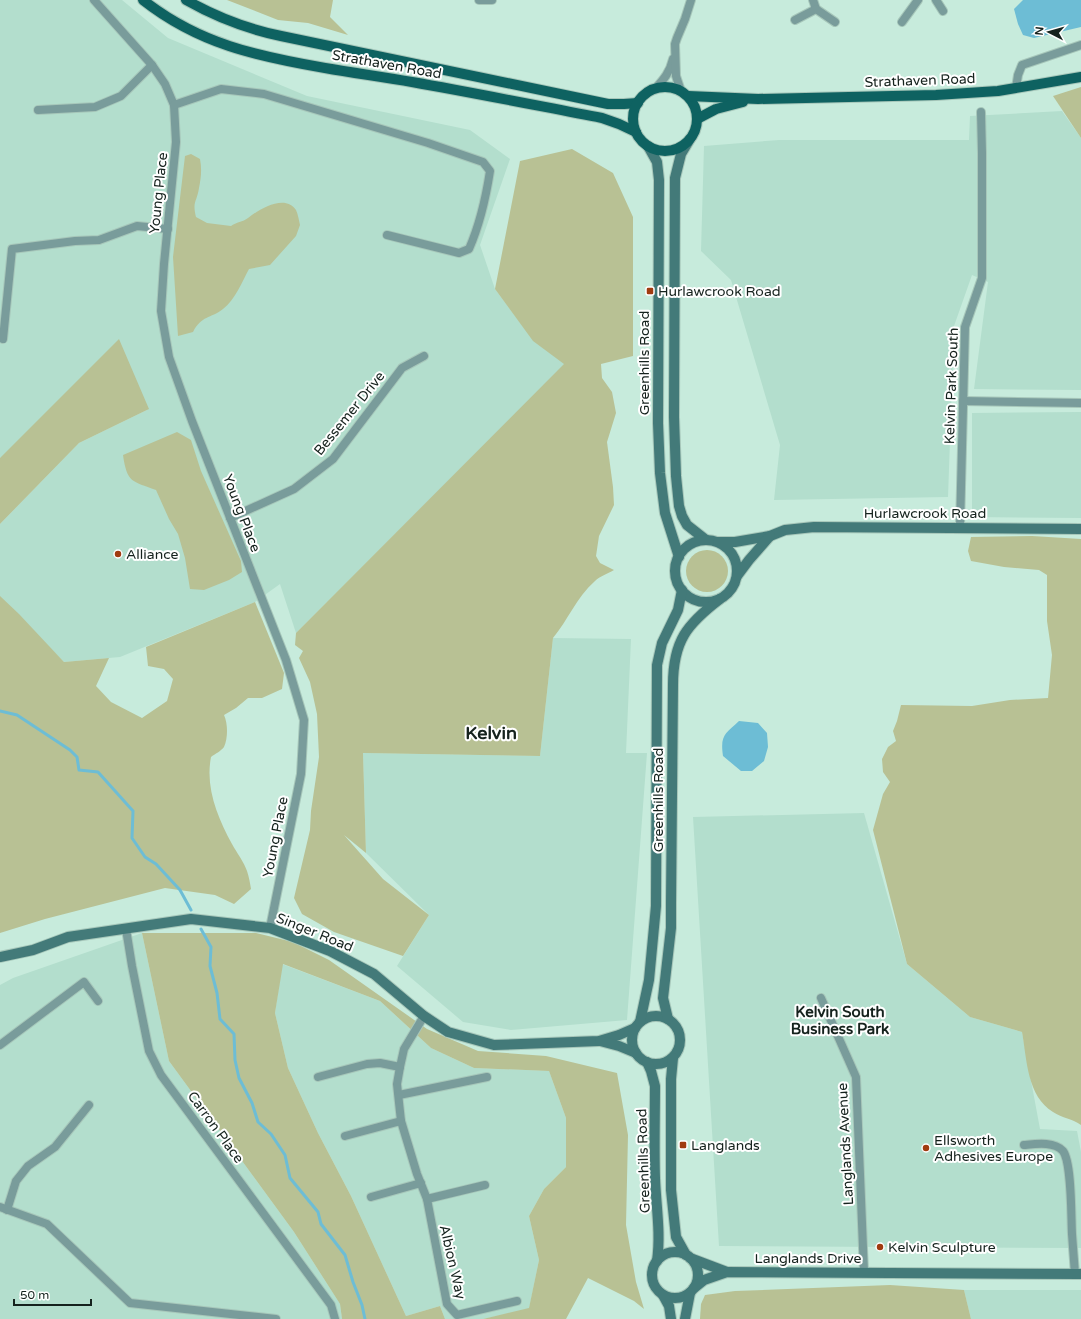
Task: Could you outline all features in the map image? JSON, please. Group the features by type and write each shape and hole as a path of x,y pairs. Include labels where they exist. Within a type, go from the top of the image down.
{"main road":[{"name":"Strathaven Road","path":"143,0 196,34 250,53 298,63 474,93 602,118 636,132"},
{"name":"Strathaven Road","path":"186,0 220,18 253,30 608,104 638,103"},
{"name":"Strathaven Road","path":"685,94 758,99 936,95 1016,88 1081,77"},
{"path":"656,88 673,88 685,94 695,107 697,119 696,126 690,139 681,147 670,150 658,150 648,146 641,140 636,132 633,120 638,103 645,94 656,88"},
{"name":"Strathaven Road","path":"697,119 716,109 758,99"}],"street":[{"name":"Young Place","path":"94,0 152,65 165,84 174,104 176,142 161,311 169,357 286,660 304,720 301,774 270,928"},
{"path":"479,0 492,0"},
{"path":"656,88 666,78 671,68 677,38 691,0"},
{"path":"813,0 816,9 835,22"},
{"path":"902,22 918,0"},
{"path":"936,0 943,11"},
{"path":"795,20 816,9"},
{"path":"1016,88 1018,75 1022,65 1081,45"},
{"path":"675,51 676,76 685,94"},
{"path":"38,110 95,107 120,96 152,65"},
{"path":"174,104 221,89 264,94 420,141 483,162 490,171 487,192 469,249 459,253 387,235"},
{"name":"Kelvin Park South","path":"960,527 965,327 982,278 982,153 980,112"},
{"path":"690,139 681,154 676,178 674,424 679,506 687,525 706,540"},
{"name":"Greenhills Road","path":"648,146 657,162 659,180 658,423 660,473 665,513 679,557"},
{"path":"3,339 12,249 75,241 99,240 137,226 168,229"},
{"name":"Bessemer Drive","path":"230,518 294,489 333,459 402,368 424,356"},
{"path":"963,401 1081,403"},
{"name":"Hurlawcrook Road","path":"718,542 734,542 770,536 785,530 814,526 1081,529"},
{"name":"Hurlawcrook Road","path":"737,576 770,536"},
{"path":"706,540 718,542 727,548 733,556 737,566 737,576 729,592 720,599 712,601 700,601 688,596 682,590 675,572 679,557 684,550 698,541 706,540"},
{"name":"Greenhills Road","path":"638,1025 649,980 656,906 657,665 662,643 678,610 682,590"},
{"name":"Greenhills Road","path":"668,1019 663,1004 663,998 671,909 672,685 674,660 681,639 687,630 701,614 720,599"},
{"name":"Singer Road","path":"0,957 33,950 68,937 191,919 270,928 330,951 374,974 424,1016 448,1032 494,1045 599,1041 620,1035 638,1025"},
{"name":"Carron Place","path":"126,928 149,1051 161,1075 331,1305 335,1319"},
{"path":"0,1045 84,982 98,1001"},
{"name":"Langlands Avenue","path":"821,998 856,1077 864,1272"},
{"name":"Albion Way","path":"424,1016 404,1050 397,1084 401,1121 427,1199 446,1304 457,1315 517,1301"},
{"path":"654,1016 661,1016 674,1023 680,1034 680,1047 673,1058 660,1064 646,1062 640,1058 636,1053 632,1041 638,1025 646,1018 654,1016"},
{"name":"Singer Road","path":"599,1041 619,1046 636,1053"},
{"name":"Greenhills Road","path":"673,1058 671,1079 672,1190 676,1236 688,1256"},
{"name":"Greenhills Road","path":"646,1062 651,1071 655,1086 655,1178 659,1228 659,1248 656,1261"},
{"path":"318,1077 367,1064 380,1063 400,1067"},
{"path":"399,1095 487,1077"},
{"path":"89,1105 55,1147 28,1166 16,1181 4,1209 47,1224 130,1303 276,1319"},
{"path":"345,1136 401,1121"},
{"path":"1024,1145 1036,1144 1053,1146 1059,1148 1066,1157 1078,1274"},
{"path":"371,1197 421,1183"},
{"path":"427,1199 485,1185"},
{"path":"684,1319 698,1275 695,1263 688,1256 677,1252 662,1256 656,1261 652,1275 653,1283 657,1290 663,1295 670,1298 677,1298 692,1290"},
{"name":"Langlands Drive","path":"688,1256 727,1272"},
{"name":"Langlands Drive","path":"692,1290 704,1280 727,1272 1078,1274"},
{"path":"663,1295 669,1306 671,1319"}],"shaded area":[{"path":"0,0 122,0 168,38 307,96 470,130 510,159 480,245 495,289 533,340 565,364 296,633 280,584 255,602 120,657 64,662 0,598 0,524 79,443 149,409 0,458"},
{"path":"227,0 333,0 330,17 348,35 308,23 278,20"},
{"path":"1081,87 1081,138 1053,96"},
{"path":"1062,111 1081,138 1081,390 974,389 988,282 972,275 954,326 948,497 774,500 780,445 731,280 701,251 704,146 779,140 969,140 970,116"},
{"path":"572,149 613,173 633,217 633,356 601,364 602,378 612,392 616,413 607,442 614,505 599,536 596,556 600,563 614,570 599,578 588,588 553,638 540,756 363,753 366,853 344,835 383,879 429,915 403,956 334,932 302,914 294,898 310,830 311,811 319,757 317,714 310,682 299,658 303,651 295,645 296,633 564,364 533,341 495,289 520,161"},
{"path":"191,154 200,159 201,166 200,184 195,204 196,217 207,223 231,226 246,219 265,207 285,203 291,205 296,210 300,225 296,236 270,265 249,269 231,301 223,309 203,320 193,332 178,336 173,257 185,156"},
{"path":"119,339 149,409 79,443 0,524 0,458"},
{"path":"1081,412 1081,518 972,517 972,413"},
{"path":"177,432 191,440 201,471 241,561 242,572 229,580 204,590 190,589 185,558 178,534 169,519 156,490 132,480 126,471 123,455"},
{"path":"1032,536 1081,539 1081,1125 1053,1112 1044,1105 1038,1097 1033,1087 1027,1065 1022,1032 970,1017 907,964 873,830 883,794 890,782 883,772 882,759 888,747 896,741 893,731 901,705 972,706 1010,700 1048,698 1052,655 1047,621 1047,575 1039,570 1004,567 971,561 968,551 971,537"},
{"path":"703,550 711,550 719,553 725,559 728,571 725,583 719,589 711,592 703,592 695,589 689,583 686,575 686,567 689,559 695,553"},
{"path":"0,596 64,662 109,658 96,686 111,702 142,718 167,701 173,679 164,669 148,666 146,647 255,602 284,673 282,689 262,698 248,698 236,708 224,715 227,735 224,747 211,757 210,780 214,802 227,834 246,868 251,889 234,904 215,895 165,888 45,919 0,933"},
{"path":"553,638 631,639 626,753 647,753 627,1020 511,1030 463,1022 397,966 429,915 366,853 363,753 540,756"},
{"name":"Kelvin South Business Park","path":"864,813 907,964 970,1017 1022,1032 1040,1129 1077,1131 1081,1152 1081,1248 719,1246 693,817"},
{"path":"142,933 169,1061 294,1232 340,1304 342,1319 0,1319 0,985 13,978"},
{"path":"142,933 256,933 293,942 329,960 427,1029 478,1051 546,1056 617,1073 628,1135 626,1225 636,1282 644,1309 634,1301 588,1278 566,1319 483,1319 529,1308 539,1260 529,1216 544,1189 566,1167 566,1118 549,1071 474,1068 431,1048 380,1001 283,964 275,1013 288,1068 318,1133 351,1196 406,1316 440,1306 445,1319 342,1319 340,1304 294,1232 169,1061"},
{"path":"282,964 380,1001 431,1048 474,1068 549,1071 566,1118 566,1167 544,1189 529,1216 539,1260 529,1309 483,1319 445,1319 440,1306 406,1316 351,1196 318,1133 288,1068 275,1013"},
{"path":"890,1285 964,1290 971,1319 700,1319 701,1304 705,1295 735,1291"},
{"path":"964,1290 1081,1290 1081,1319 971,1319"}],"water":[{"path":"1023,0 1081,0 1081,27 1034,38 1023,35 1014,9"},
{"path":"739,721 758,723 767,733 768,747 764,761 752,771 741,771 723,756 723,739 727,732"}],"waterway":[{"path":"0,711 17,715 70,750 77,757 79,770 98,772 133,811 132,838 145,857 156,864 180,890 191,910"},
{"path":"201,929 211,947 210,966 217,993 220,1019 234,1034 235,1060 239,1078 252,1103 258,1122 271,1134 285,1155 290,1178 318,1212 321,1224 345,1255 362,1305 365,1319"}],"place":[{"name":"Hurlawcrook Road","path":"650,291"},
{"name":"Alliance","path":"118,554"},
{"name":"Langlands","path":"683,1145"},
{"name":"Ellsworth Adhesives Europe","path":"926,1148"},
{"name":"Kelvin Sculpture","path":"880,1247"}],"district":[{"name":"Kelvin","path":"491,733"},
{"name":"Kelvin South Business Park","path":"840,1020"}]}
